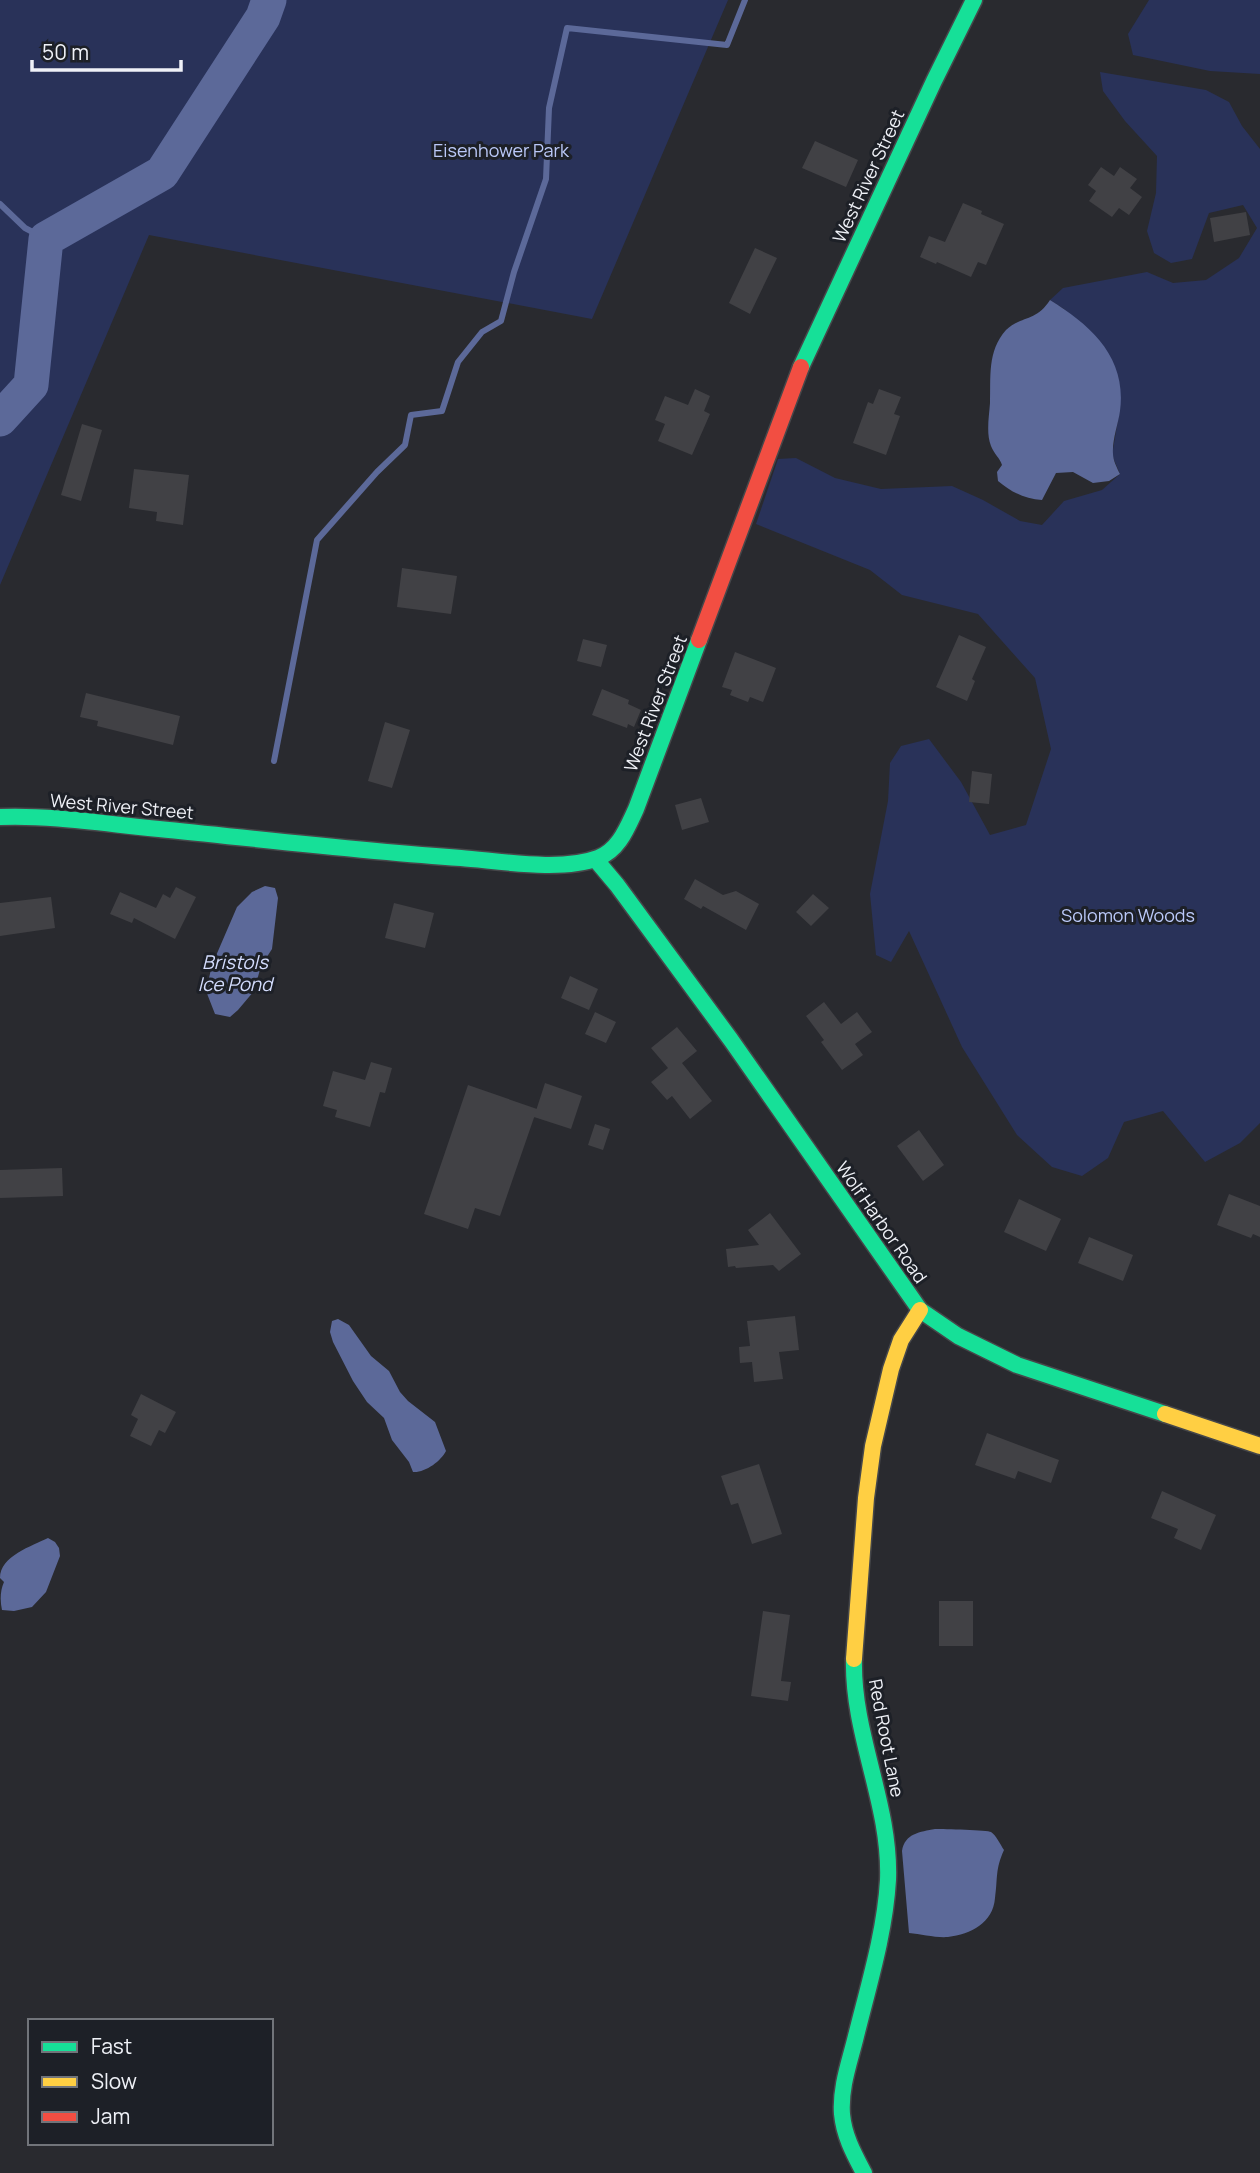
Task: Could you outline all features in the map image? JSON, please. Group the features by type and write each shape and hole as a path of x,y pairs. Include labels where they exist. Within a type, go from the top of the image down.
{"street":[{"name":"West River Street","path":"0,817 98,823 445,858 532,863 580,863 596,860 610,852 636,809 802,367 933,80 974,0"},
{"name":"Wolf Harbor Road","path":"596,860 731,1040 920,1310 958,1336 1017,1365 1260,1446"},
{"name":"Red Root Lane","path":"864,2173 846,2137 842,2113 844,2084 877,1951 888,1878 886,1837 856,1695 855,1633 873,1446 891,1369 901,1340 920,1310"}],"green space":[{"name":"Eisenhower Park","path":"0,0 728,0 592,319 149,235 0,585"},
{"path":"1149,0 1260,0 1260,74 1210,71 1133,55 1128,34"},
{"name":"Solomon Woods","path":"1100,72 1206,90 1229,102 1242,126 1260,149 1260,1123 1240,1143 1205,1162 1163,1111 1124,1122 1108,1158 1082,1176 1052,1167 1017,1135 962,1047 909,931 891,962 876,955 870,894 888,801 890,763 901,746 929,739 961,782 990,835 1026,825 1051,749 1035,678 978,614 902,595 870,570 756,524 778,459 796,458 835,478 881,489 952,486 1020,521 1042,525 1064,501 1102,490 1120,474 1112,455 1120,408 1064,309 1050,300 1063,288 1147,272 1173,283 1206,280 1239,258 1257,228 1243,205 1209,213 1192,259 1171,263 1154,253 1147,231 1156,193 1157,156 1125,121 1103,91"}],"water":[{"path":"1050,300 1080,321 1103,345 1112,359 1121,392 1113,449 1120,474 1109,481 1093,483 1073,472 1056,473 1042,500 1018,494 998,481 997,472 1002,465 991,446 988,425 991,365 1000,338 1017,322 1039,312"},
{"name":"Bristols Ice Pond","path":"265,886 275,888 278,898 272,949 261,966 254,991 238,1010 230,1017 215,1014 206,991 212,965 237,907 252,892"},
{"path":"338,1319 349,1325 371,1356 389,1371 408,1401 435,1422 446,1451 432,1466 413,1472 409,1462 392,1440 384,1418 367,1402 353,1381 330,1332 332,1321"},
{"path":"48,1538 59,1548 60,1556 46,1592 32,1607 14,1611 2,1610 4,1582 0,1578 1,1570 18,1553"},
{"path":"935,1829 991,1832 1004,1850 990,1914 972,1930 948,1937 909,1933 902,1851 910,1837"}],"building":[{"path":"815,141 858,160 846,187 802,168"},
{"path":"1101,167 1114,176 1120,167 1137,179 1130,188 1142,197 1129,215 1119,208 1112,217 1089,201 1096,191 1088,185"},
{"path":"963,203 1004,224 986,265 978,262 971,277 920,257 929,236 945,242"},
{"path":"1246,212 1250,235 1214,242 1210,218"},
{"path":"755,248 777,258 750,314 729,303"},
{"path":"695,389 710,396 704,411 710,414 692,455 658,441 665,424 655,420 665,396 688,405"},
{"path":"879,389 901,397 894,414 900,416 886,455 853,443 868,402 873,404"},
{"path":"82,424 102,430 81,501 61,495"},
{"path":"134,469 189,475 183,525 156,521 157,512 129,508"},
{"path":"402,568 457,576 451,614 397,607"},
{"path":"959,635 986,647 972,679 975,681 967,701 936,687"},
{"path":"583,639 607,645 601,667 577,661"},
{"path":"735,652 776,668 763,702 750,697 748,702 730,695 732,690 722,687"},
{"path":"602,689 629,700 628,704 641,710 634,727 628,724 627,728 592,715"},
{"path":"86,693 180,716 173,745 97,726 98,721 80,717"},
{"path":"385,722 410,730 392,788 368,781"},
{"path":"972,771 992,774 989,804 969,802"},
{"path":"701,798 709,822 682,830 675,805"},
{"path":"695,879 723,895 736,891 759,904 746,930 703,906 701,909 684,899"},
{"path":"176,887 196,897 175,939 134,918 132,923 110,914 120,892 156,908 163,894 170,898"},
{"path":"813,894 829,908 811,926 796,912"},
{"path":"51,897 55,928 0,936 0,903"},
{"path":"394,903 434,913 425,948 385,938"},
{"path":"570,976 598,989 589,1010 561,998"},
{"path":"824,1002 841,1024 857,1012 872,1032 855,1044 863,1055 842,1070 806,1016"},
{"path":"595,1012 616,1022 606,1043 585,1034"},
{"path":"677,1027 697,1051 682,1063 712,1101 690,1119 672,1096 667,1100 651,1082 668,1068 651,1048"},
{"path":"371,1062 392,1068 385,1093 380,1092 370,1127 335,1117 337,1110 323,1106 333,1071 365,1080"},
{"path":"545,1083 582,1096 571,1129 534,1117"},
{"path":"468,1085 537,1109 500,1216 475,1208 468,1229 424,1214"},
{"path":"595,1124 610,1129 603,1150 588,1145"},
{"path":"919,1130 944,1165 923,1181 897,1146"},
{"path":"62,1168 63,1196 0,1198 0,1170"},
{"path":"1229,1194 1260,1206 1260,1237 1253,1234 1251,1238 1217,1225"},
{"path":"1019,1199 1061,1219 1046,1251 1004,1232"},
{"path":"770,1213 801,1254 779,1271 773,1265 728,1267 726,1249 759,1245 748,1230"},
{"path":"1089,1237 1133,1255 1123,1281 1078,1263"},
{"path":"795,1316 799,1350 779,1352 783,1379 754,1382 752,1362 740,1363 739,1347 750,1346 747,1321"},
{"path":"141,1394 176,1412 165,1433 159,1430 151,1446 130,1436 138,1419 131,1415"},
{"path":"987,1433 1059,1460 1051,1483 1018,1471 1015,1479 975,1465"},
{"path":"759,1464 782,1534 752,1544 738,1503 731,1505 721,1476"},
{"path":"1162,1491 1216,1515 1201,1550 1174,1538 1178,1529 1151,1518"},
{"path":"939,1601 973,1601 973,1646 939,1646"},
{"path":"763,1611 790,1615 781,1681 791,1682 788,1701 751,1696"}],"waterway":[{"path":"0,419 31,385 46,239 162,173 263,17 269,0"},
{"path":"274,761 317,540 377,472 405,445 411,415 442,411 458,362 482,332 501,321 514,272 546,179 549,108 567,28 727,45 745,0"},
{"path":"0,204 25,228 46,239"}],"traffic: fast":[{"path":"801,367 974,0"},
{"path":"0,817 80,820 512,863 549,865 583,862 612,850 626,831 699,640"},
{"path":"596,860 731,1040 920,1310 958,1336 1017,1365 1165,1414"},
{"path":"854,1659 859,1715 884,1824 888,1880 880,1939 842,2094 845,2130 864,2173"}],"traffic: slow":[{"path":"854,1659 866,1498 873,1446 891,1369 901,1340 920,1310"},
{"path":"1165,1414 1260,1446"}],"traffic: jam":[{"path":"699,640 801,367"}]}
